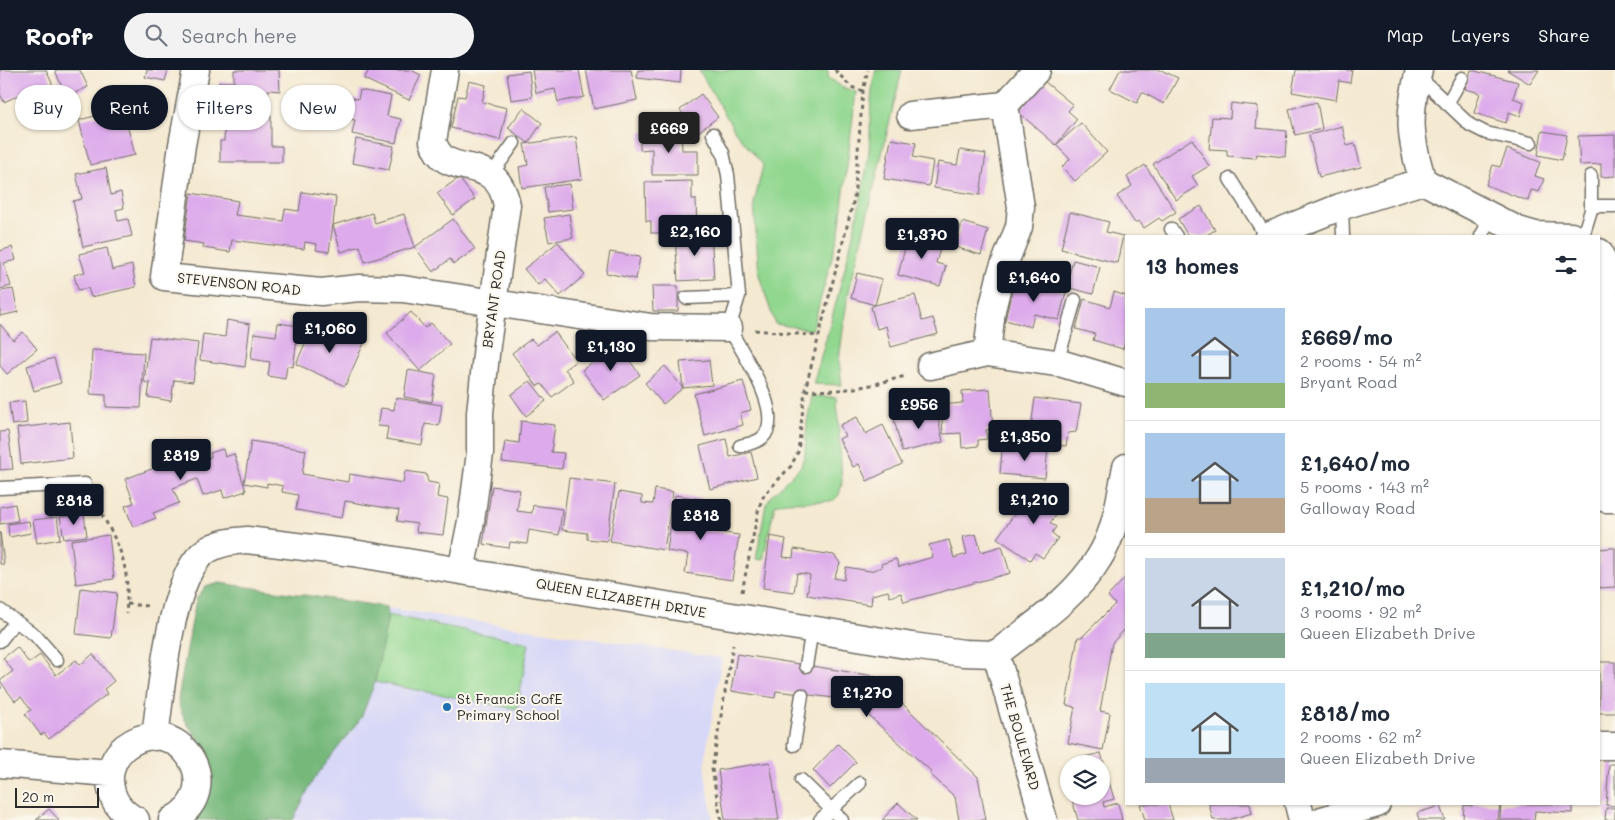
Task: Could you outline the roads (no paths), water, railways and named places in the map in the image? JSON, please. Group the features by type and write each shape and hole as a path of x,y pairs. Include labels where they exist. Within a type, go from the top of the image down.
{"street":[{"name":"STEVENSON ROAD","path":"196,70 182,145 164,276 219,284 321,292 359,288 403,289 493,301"},
{"path":"446,70 433,141 438,155 452,163 482,170 491,175"},
{"path":"1418,72 1412,96 1410,122 1412,146 1423,181"},
{"path":"987,353 992,310 1001,273 1019,227 1021,207 1005,105 1028,74"},
{"path":"910,115 1005,105"},
{"name":"BRYANT ROAD","path":"461,571 471,521 480,453 480,413 493,301 507,206 504,193 491,175"},
{"path":"1270,235 1342,206 1423,181 1453,195 1486,227 1553,235"},
{"path":"1600,254 1604,264 1610,297 1606,499"},
{"path":"493,301 651,327 729,328"},
{"path":"930,366 987,353 1057,363 1125,383"},
{"path":"996,654 1060,603 1086,577 1113,538 1125,472"},
{"name":"QUEEN ELIZABETH DRIVE","path":"155,737 172,633 182,591 194,564 211,548 229,541 247,540 461,571 812,630 964,653 996,654"},
{"name":"THE BOULEVARD","path":"996,654 1044,820"},
{"path":"136,820 126,815 116,804 111,791 110,773 113,762 121,750 132,742 146,737 155,737 175,742 186,751 194,763 198,777 196,792 190,805 180,816 172,820"},
{"path":"1600,746 1615,746"},
{"path":"0,764 110,773"},
{"path":"1298,805 1302,820"},
{"path":"1322,820 1374,805"}],"lane":[{"path":"1418,72 1447,104 1470,125 1486,133 1531,143"},
{"path":"1447,104 1462,78"},
{"path":"713,134 723,153 728,175 739,296 729,328 764,392 770,411 766,433 761,438 740,446"},
{"path":"491,175 514,143"},
{"path":"1583,235 1591,206 1591,176"},
{"path":"1230,180 1266,235"},
{"path":"1342,206 1343,235"},
{"path":"1591,206 1615,206"},
{"path":"686,298 739,296"},
{"path":"1057,363 1075,300"},
{"path":"0,488 85,484"},
{"path":"0,610 35,635 57,660"},
{"path":"0,641 16,621"},
{"path":"806,666 812,630"},
{"path":"794,745 802,695"},
{"path":"801,780 842,820"},
{"path":"820,820 860,783"}],"place":[{"name":"St Francis CofE Primary School","path":"447,707"}]}
